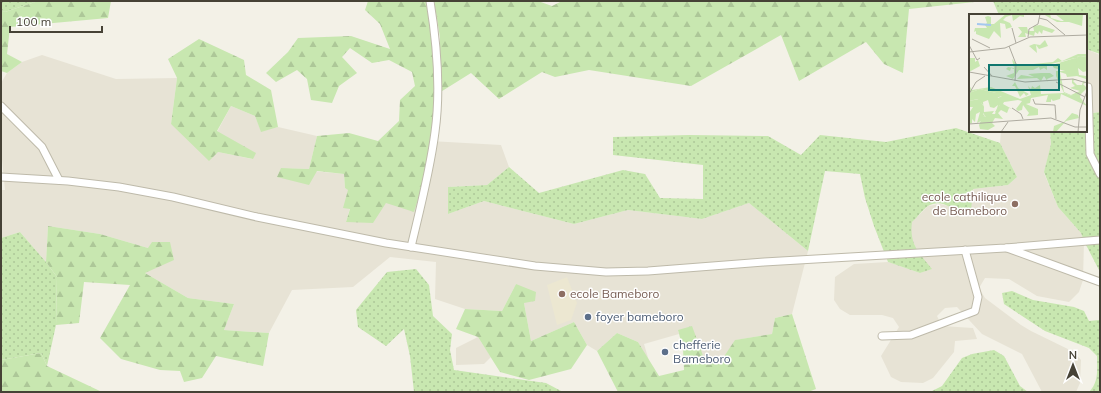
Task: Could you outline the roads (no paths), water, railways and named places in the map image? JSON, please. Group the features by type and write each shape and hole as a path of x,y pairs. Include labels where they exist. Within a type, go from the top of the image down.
{"street":[{"path":"411,247 430,163 438,102 438,58 430,1"},
{"path":"1088,87 1090,154 1100,174"},
{"path":"1,106 42,147 59,180"},
{"path":"1,177 59,180 138,190 263,218 411,247 535,266 620,272 1005,248 1100,240"},
{"path":"1005,248 1100,282"},
{"path":"882,336 911,335 975,311 978,297 965,250"}],"place":[{"name":"ecole cathilique de Bameboro","path":"1015,204"},
{"name":"ecole Bameboro","path":"562,294"},
{"name":"foyer bameboro","path":"588,317"},
{"name":"chefferie Bameboro","path":"665,352"}]}
